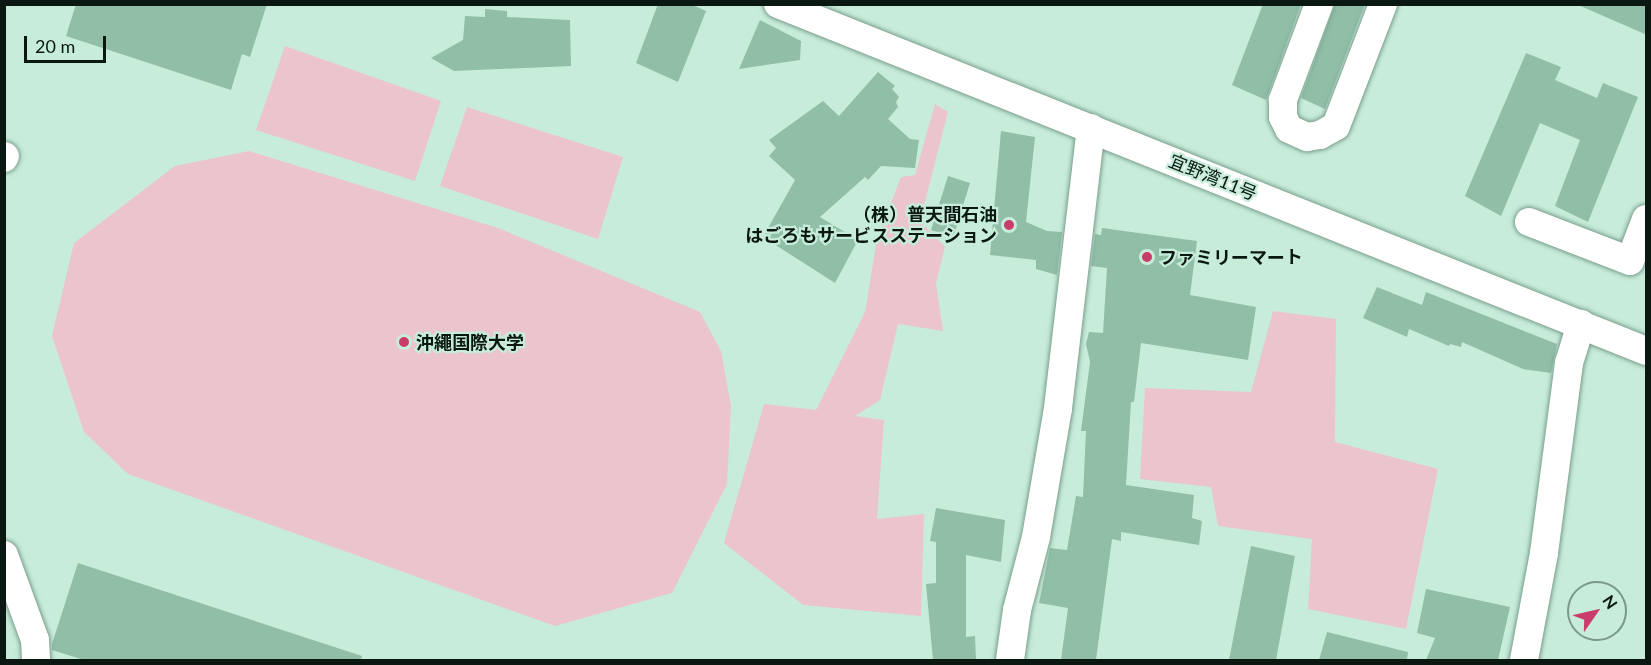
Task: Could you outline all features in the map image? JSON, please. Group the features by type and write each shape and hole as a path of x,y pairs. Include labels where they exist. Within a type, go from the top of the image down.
{"street":[{"name":"宜野湾11号","path":"778,4 1647,351"},
{"path":"1319,4 1283,100 1283,117 1289,129 1307,137 1320,135 1336,126 1383,4"},
{"path":"1010,660 1017,610 1036,537 1058,408 1091,128"},
{"path":"1529,222 1630,261 1647,219"},
{"path":"1524,660 1544,553 1569,363 1581,324"},
{"path":"8,571 35,640 36,660"}],"shaded area":[{"path":"285,46 441,101 415,181 256,130"},
{"path":"935,104 948,112 920,221 945,247 936,283 943,331 898,324 880,400 855,416 884,420 877,519 924,514 921,616 803,605 724,543 764,404 816,410 865,312 877,239 901,177 915,175"},
{"path":"467,107 623,157 598,239 440,186"},
{"path":"249,151 498,228 700,312 721,351 731,406 727,484 672,593 555,626 128,474 84,432 52,336 74,243 175,166"},
{"path":"1273,311 1336,319 1335,442 1438,469 1406,629 1308,609 1312,539 1218,526 1211,487 1140,479 1145,388 1251,392"}],"building":[{"path":"76,4 267,4 250,57 242,54 231,90 66,36"},
{"path":"658,4 690,4 706,11 678,82 636,63"},
{"path":"1263,4 1301,4 1266,100 1232,85"},
{"path":"1335,4 1365,4 1325,109 1301,98"},
{"path":"1576,4 1647,4 1647,35"},
{"path":"485,9 507,11 507,17 570,20 571,66 454,71 431,58 463,40 465,16 485,17"},
{"path":"760,20 801,41 800,60 739,69"},
{"path":"1526,53 1561,67 1555,80 1597,98 1603,83 1638,97 1588,222 1555,206 1580,140 1540,123 1501,216 1465,196"},
{"path":"878,72 895,86 892,89 899,97 896,102 898,107 888,119 910,139 919,140 915,168 881,166 868,180 865,177 820,217 858,240 835,283 763,237 795,180 769,156 776,148 769,140 823,101 839,116"},
{"path":"1001,131 1035,137 1026,222 1047,231 1062,232 1057,275 1036,269 1036,260 990,255"},
{"path":"948,176 970,183 953,238 931,230"},
{"path":"1102,228 1197,241 1190,295 1256,307 1248,360 1141,343 1134,402 1131,402 1126,485 1194,495 1192,518 1202,521 1199,545 1121,532 1121,541 1112,539 1096,660 1061,660 1068,608 1039,603 1050,548 1067,550 1076,496 1083,497 1086,431 1081,431 1090,362 1086,344 1089,332 1103,333 1107,268 1091,266 1095,234 1101,235"},
{"path":"1377,287 1422,305 1426,292 1557,344 1551,373 1523,369 1462,342 1461,347 1450,344 1449,346 1409,329 1407,337 1363,318"},
{"path":"936,508 1005,520 1001,562 966,555 966,637 975,636 976,660 933,660 926,584 936,583 936,542 930,541"},
{"path":"1251,546 1295,556 1276,660 1229,660"},
{"path":"78,563 362,656 361,660 84,660 52,650"},
{"path":"1426,589 1510,607 1498,660 1426,660 1435,638 1417,633"},
{"path":"1327,632 1408,652 1407,660 1319,660"}],"place":[{"name":"（株）普天間石油 はごろもサービスステーション","path":"1009,225"},
{"name":"ファミリーマート","path":"1147,257"},
{"name":"沖繩国際大学","path":"404,342"}]}
